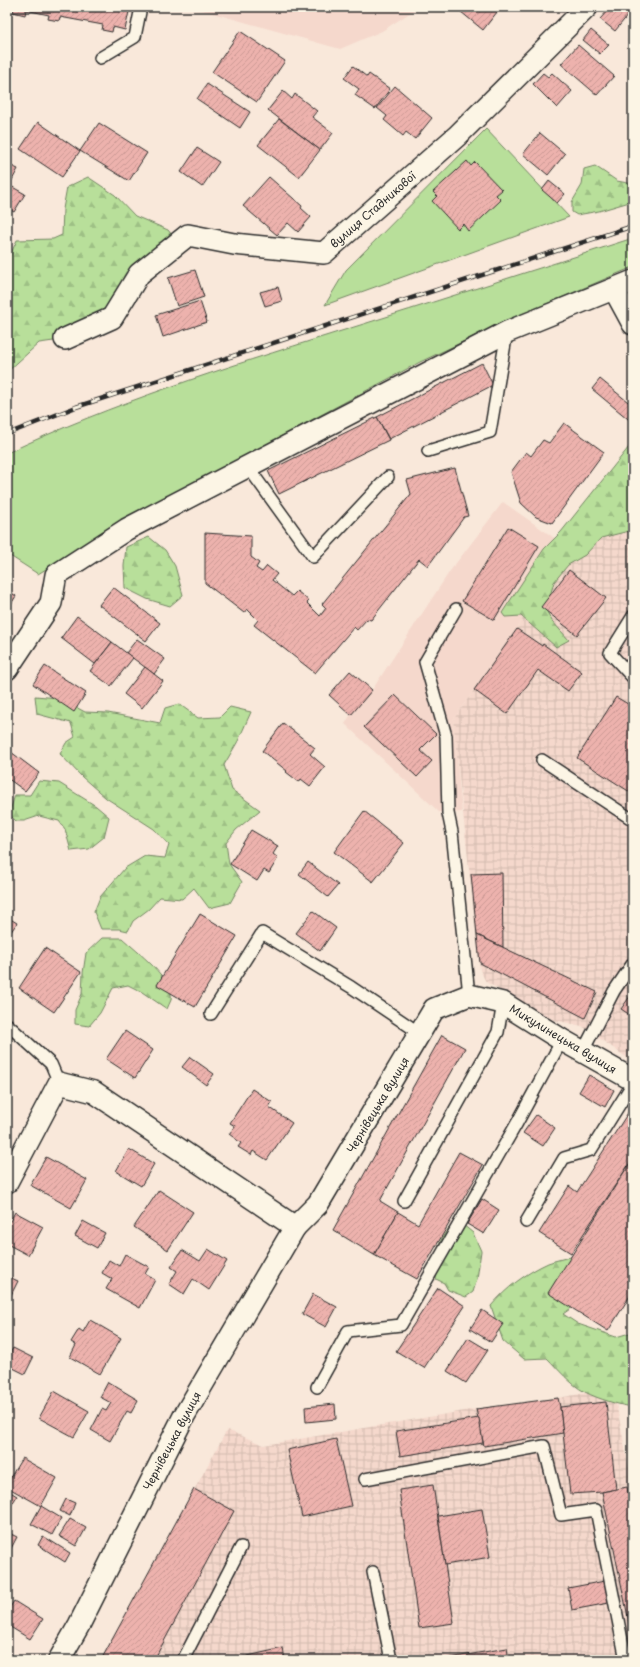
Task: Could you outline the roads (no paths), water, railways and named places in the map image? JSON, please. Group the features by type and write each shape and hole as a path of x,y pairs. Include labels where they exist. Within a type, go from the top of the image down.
{"street":[{"name":"вулиця Стадникової","path":"65,339 112,318 139,274 188,235 234,244 324,253 457,136 587,7"},
{"path":"7,669 51,602 56,575 127,529 507,332 624,285 633,324"},
{"name":"Микулинецька вулиця","path":"469,995 504,1003 562,1040 583,1051 633,1082"},
{"name":"Чернівецька вулиця","path":"59,1660 184,1416 295,1228 318,1204 421,1034 434,1009 469,995"},
{"path":"7,1182 59,1082 94,1092 295,1228"}],"lane":[{"path":"100,58 135,37 141,7"},
{"path":"428,451 490,432 507,332"},
{"path":"248,467 313,557 388,477"},
{"path":"456,609 425,662 446,736 448,813 452,832 469,995"},
{"path":"633,616 610,653 633,678"},
{"path":"542,760 633,820"},
{"path":"211,1014 262,933 351,988 421,1034"},
{"path":"583,1051 614,991 633,963"},
{"path":"404,1201 498,1032 504,1003"},
{"path":"7,1024 51,1064 59,1082"},
{"path":"317,1387 348,1331 402,1324 517,1123 562,1040"},
{"path":"526,1222 564,1158 591,1150 633,1082"},
{"path":"365,1479 544,1446 561,1515 596,1510 626,1660"},
{"path":"183,1660 241,1547"},
{"path":"373,1572 391,1660"}],"railway":[{"path":"7,434 76,407 633,226"}]}
